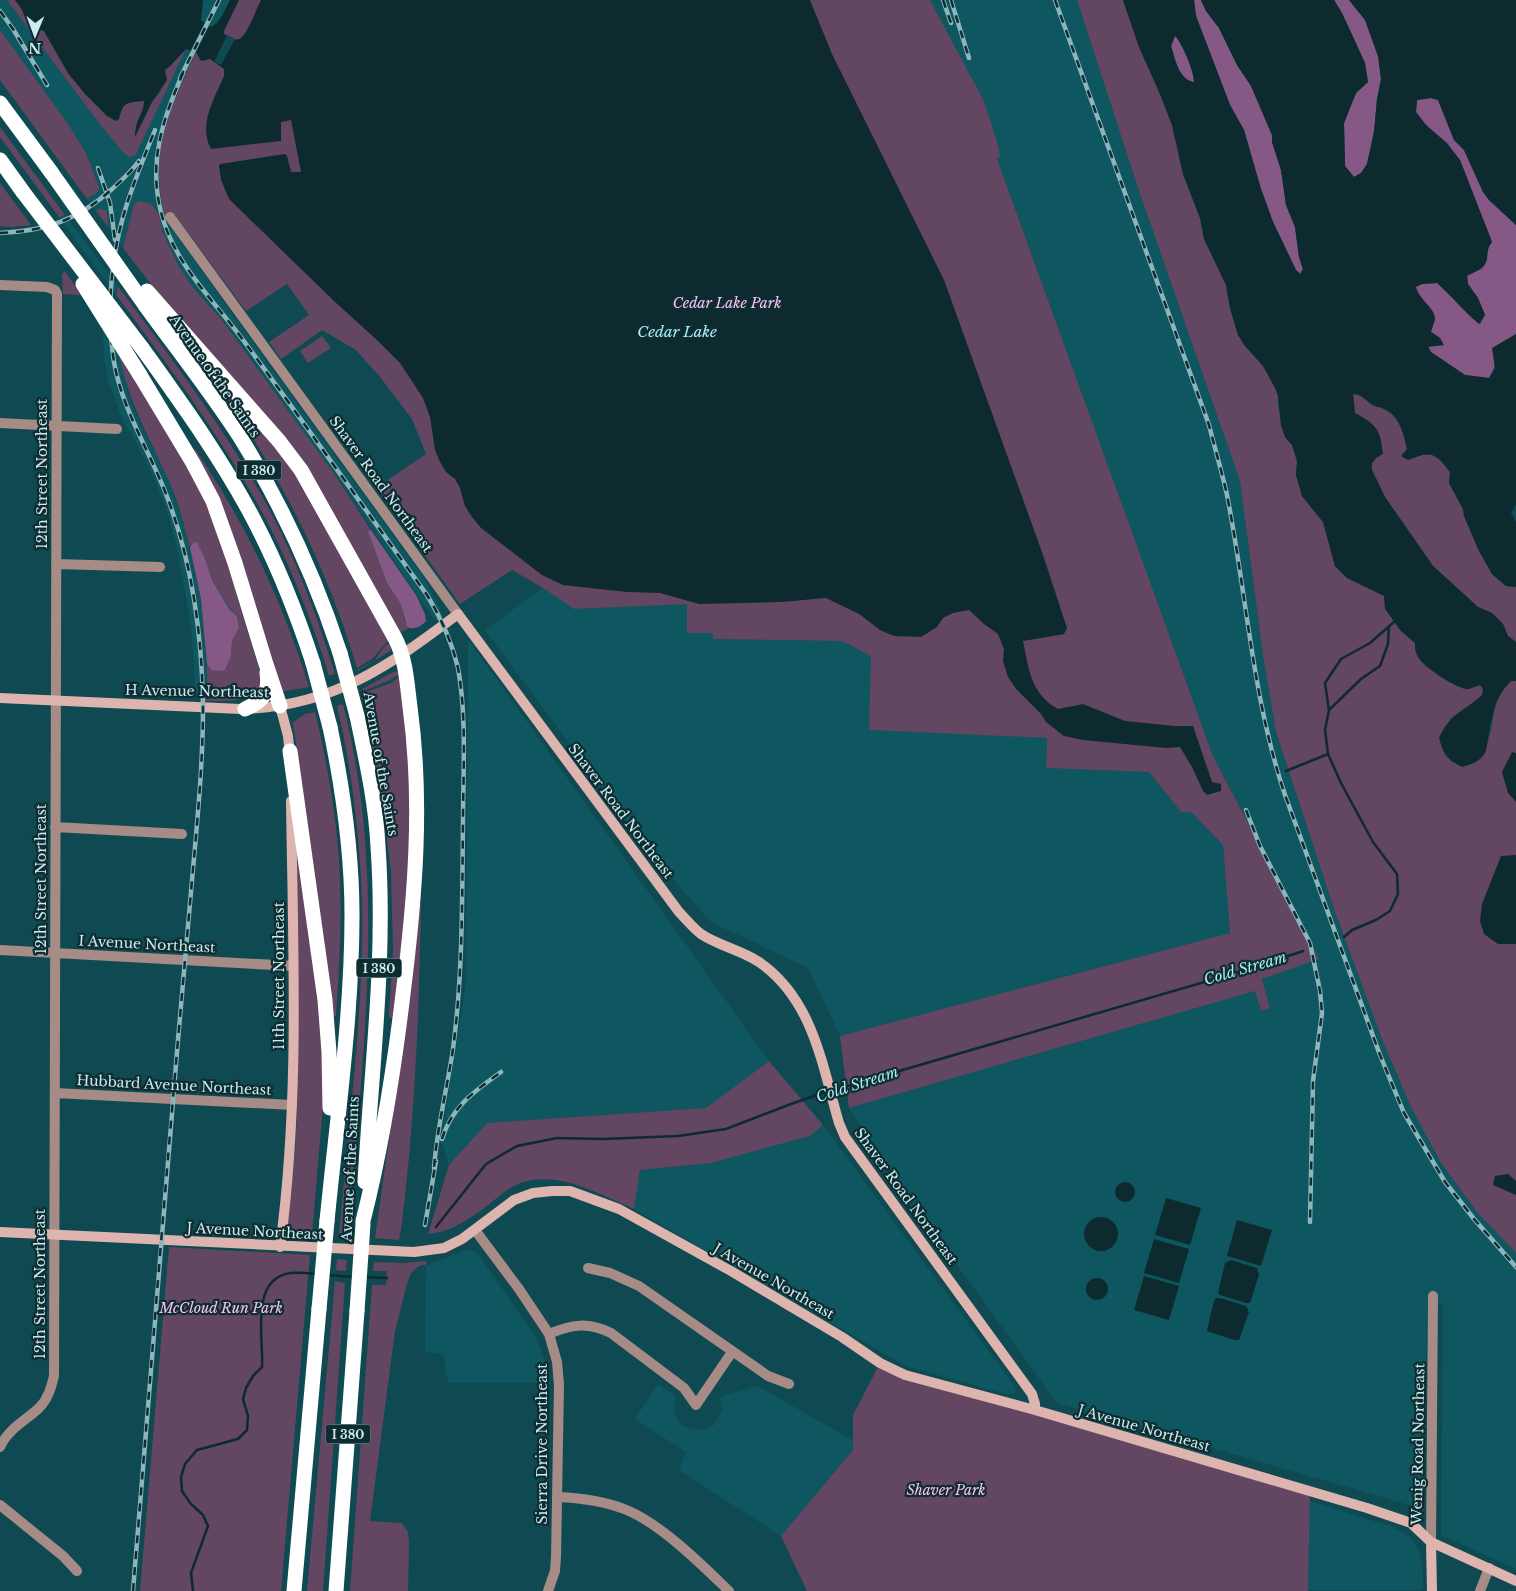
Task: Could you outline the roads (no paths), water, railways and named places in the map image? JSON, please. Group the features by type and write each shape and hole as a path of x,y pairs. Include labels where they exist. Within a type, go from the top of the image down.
{"highway":[{"name":"Avenue of the Saints","path":"0,103 104,248 146,298 262,474 280,507 310,572 340,653 357,716 374,808 381,913 363,1222 336,1591"},
{"name":"Avenue of the Saints","path":"0,160 142,348 216,453 254,519 284,584 313,664 330,727 340,778 349,846 352,914 349,988 294,1591"},
{"path":"52,231 100,314 140,375 193,463 213,502 236,563 280,706"},
{"path":"146,298 273,434 300,470 395,638 402,654 414,738 416,773 416,832 412,905 406,968 388,1102 363,1222"},
{"path":"245,709 258,702 266,693 268,684 265,661"},
{"path":"290,751 318,940 328,1026 331,1175"}],"street":[{"name":"Shaver Road Northeast","path":"170,216 458,614 679,912 700,933 758,962 779,979 796,998 807,1018 839,1123 849,1143 1032,1394 1035,1410"},
{"name":"12th Street Northeast","path":"0,285 47,287 55,290 57,294 54,1376 49,1394 39,1408 10,1431 0,1447"},
{"path":"0,423 117,429"},
{"path":"56,564 160,567"},
{"name":"H Avenue Northeast","path":"0,698 245,709 280,706 317,698 348,686 373,673 458,614"},
{"name":"11th Street Northeast","path":"280,706 290,751 293,966 292,1105 289,1169 280,1247"},
{"path":"55,826 182,834"},
{"name":"I Avenue Northeast","path":"0,950 293,966"},
{"name":"Hubbard Avenue Northeast","path":"54,1093 292,1105"},
{"name":"J Avenue Northeast","path":"0,1232 414,1252 444,1248 475,1230 498,1210 514,1200 533,1193 552,1190 570,1191 619,1209 731,1271 889,1367 906,1375 1035,1410 1367,1508 1411,1523 1431,1542 1516,1581"},
{"name":"Sierra Drive Northeast","path":"475,1230 549,1334 557,1362 559,1385 556,1557 555,1571 548,1591"},
{"path":"588,1268 610,1273 639,1286 768,1376 789,1384"},
{"name":"Wenig Road Northeast","path":"1432,1591 1434,1296"},
{"path":"549,1334 564,1327 579,1325 594,1326 611,1333 684,1388 696,1405 732,1352"},
{"path":"557,1497 597,1501 642,1517 677,1544 729,1591"},
{"path":"0,1505 63,1556 78,1571"},
{"path":"1480,1591 1489,1568"}],"water":[{"name":"Cedar Lake","path":"15,0 203,0 201,20 210,27 220,20 230,0 239,0 224,34 234,39 239,39 245,33 261,0 810,0 832,54 944,280 1043,555 1067,628 1064,634 1023,641 1029,671 1036,688 1049,703 1058,709 1083,704 1125,721 1193,726 1212,782 1221,784 1221,791 1207,795 1203,791 1180,747 1166,748 1083,740 1064,736 1046,722 1041,714 1016,689 1008,677 1003,661 1004,649 998,634 969,610 953,613 943,618 937,627 921,637 894,636 880,630 859,614 826,598 781,602 699,604 660,593 627,592 563,585 542,575 481,528 472,517 465,506 460,488 455,479 446,472 435,450 430,417 423,398 400,363 229,199 221,180 220,164 285,154 291,172 301,172 291,120 281,122 281,141 211,149 207,140 207,121 212,103 224,76 224,69 210,59 201,61 196,52 186,49 165,70 167,80 152,102 135,137 144,101 126,104 122,109 119,119 116,121 107,116 68,73 44,31 33,25"},
{"path":"1123,0 1194,0 1196,16 1230,105 1244,130 1261,189 1273,222 1296,270 1300,274 1303,269 1299,257 1295,227 1286,205 1281,170 1272,142 1272,135 1251,86 1237,65 1219,28 1206,11 1201,0 1334,0 1365,63 1368,82 1356,93 1344,123 1345,166 1354,177 1361,173 1367,164 1374,132 1381,79 1378,56 1365,20 1349,0 1516,0 1516,225 1483,192 1464,150 1454,140 1438,100 1431,98 1417,100 1416,112 1426,125 1447,143 1460,160 1492,242 1488,249 1485,265 1467,276 1468,284 1478,298 1485,315 1479,324 1437,283 1422,284 1416,287 1420,296 1435,315 1431,332 1440,338 1444,345 1428,347 1431,352 1465,375 1489,378 1495,369 1492,348 1516,334 1516,504 1511,513 1516,522 1516,587 1506,586 1492,574 1479,551 1464,516 1463,509 1449,483 1450,472 1441,461 1437,457 1428,454 1408,460 1401,456 1407,449 1398,421 1383,408 1373,405 1362,397 1353,394 1355,413 1373,425 1381,439 1383,454 1372,463 1372,470 1385,497 1433,566 1478,607 1492,613 1503,624 1508,636 1516,642 1516,681 1511,681 1501,694 1493,714 1485,752 1481,758 1473,763 1462,767 1453,762 1444,752 1439,738 1448,723 1482,695 1483,689 1480,685 1469,689 1451,683 1436,674 1421,661 1416,652 1415,643 1400,630 1385,609 1384,596 1347,578 1335,566 1323,522 1302,496 1296,475 1297,461 1292,445 1285,437 1281,426 1278,396 1263,366 1238,335 1226,285 1204,239 1200,218 1183,174 1172,125 1139,47","holes":["1175,36 1190,66 1194,82 1184,77 1176,62 1171,46"]},
{"path":"1512,752 1516,753 1516,802 1508,793 1502,772"},
{"path":"1516,855 1516,944 1498,944 1484,934 1480,921 1482,904 1501,856"},
{"path":"1508,1174 1516,1181 1516,1195 1493,1185 1495,1176"},
{"path":"1121,1182 1129,1182 1135,1188 1135,1196 1129,1202 1121,1202 1115,1196 1115,1188"},
{"path":"1166,1198 1201,1208 1190,1245 1155,1235"},
{"path":"1101,1217 1113,1222 1118,1234 1113,1246 1101,1251 1089,1246 1084,1234 1089,1222"},
{"path":"1237,1220 1272,1230 1261,1266 1227,1256"},
{"path":"1154,1239 1189,1249 1179,1283 1144,1273"},
{"path":"1231,1260 1257,1268 1259,1275 1250,1303 1218,1293 1225,1263"},
{"path":"1144,1276 1179,1286 1169,1320 1134,1310"},
{"path":"1097,1278 1105,1281 1108,1289 1105,1297 1097,1300 1089,1297 1086,1289 1089,1281"},
{"path":"1216,1298 1246,1306 1249,1312 1239,1340 1207,1330"}],"waterway":[{"name":"Cold Stream","path":"1344,937 1352,930 1376,920 1390,911 1398,894 1397,874 1373,842 1341,783 1328,754 1325,730 1329,710 1325,683 1341,659 1370,643 1394,622"},
{"path":"1329,710 1361,679 1380,666 1388,644 1389,626"},
{"path":"1286,771 1328,754"},
{"name":"Cold Stream","path":"834,1090 1249,969 1303,951"},
{"name":"Cold Stream","path":"436,1227 486,1164 517,1146 557,1138 603,1139 678,1136 726,1129 828,1091"},
{"name":"Cold Stream","path":"193,1591 191,1573 208,1526 203,1515 191,1504 182,1491 181,1477 185,1464 197,1450 238,1439 247,1430 248,1416 243,1399 246,1388 253,1376 262,1367 261,1312 269,1286 277,1278 290,1273 317,1274"},
{"name":"Cold Stream","path":"327,1275 354,1277"},
{"name":"Cold Stream","path":"364,1277 387,1278"}],"railway":[{"path":"180,78 219,0"},
{"path":"943,0 951,23"},
{"path":"951,0 969,58"},
{"path":"1055,0 1209,425 1227,495 1257,684 1274,758 1285,795 1380,1055 1404,1113 1445,1182 1516,1267"},
{"path":"0,11 47,85"},
{"path":"183,73 164,124 157,158 156,175 161,212 175,249 185,266 246,344 427,595 446,630 458,668 463,706 464,745 460,964 453,1049 434,1168"},
{"path":"133,1591 198,808 203,726 198,625 189,571 183,545 166,494 123,396 114,362 110,323 111,283 121,225 129,197 155,130"},
{"path":"0,233 32,230 74,216 99,200 126,176 139,161"},
{"path":"98,168 110,203 115,240"},
{"path":"1246,810 1260,846 1310,943 1320,991 1322,1013 1313,1081 1310,1222"},
{"path":"442,1139 446,1127 458,1108 501,1072"},
{"path":"425,1225 436,1161"}],"park label":[{"name":"Cedar Lake Park","path":"727,303"},
{"name":"McCloud Run Park","path":"221,1308"},
{"name":"Shaver Park","path":"946,1490"}]}
